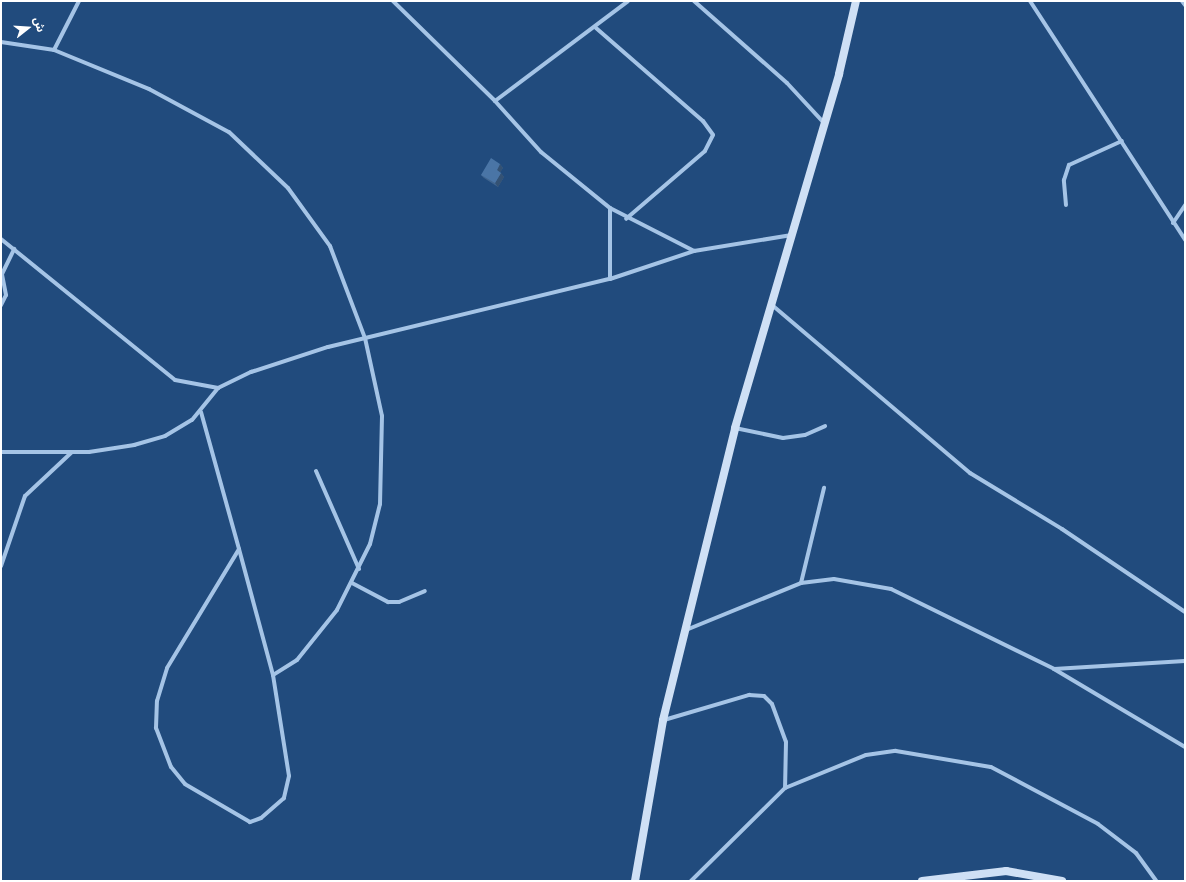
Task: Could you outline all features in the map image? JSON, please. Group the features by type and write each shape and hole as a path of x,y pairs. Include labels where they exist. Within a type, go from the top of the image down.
{"main road":[{"path":"635,881 663,720 735,428 824,123 856,1"},
{"path":"922,881 984,872 1025,872 1062,881"}],"street":[{"path":"54,50 79,1"},
{"path":"392,1 495,101 541,152 610,208 626,219 694,251"},
{"path":"495,101 596,28 628,1"},
{"path":"694,1 787,83 824,123"},
{"path":"1030,1 1185,240"},
{"path":"1182,1 1185,5"},
{"path":"596,28 703,121 713,135 706,151 626,219"},
{"path":"1,42 54,50 170,99 229,132 253,150 288,188 330,246 365,338 382,416 383,454 378,520 352,583 313,643 286,668 273,675"},
{"path":"1066,205 1064,180 1069,165 1122,141"},
{"path":"1174,223 1185,205"},
{"path":"610,208 610,279"},
{"path":"1,452 72,452 120,448 165,436 201,412 218,388 251,372 365,338 610,279 694,251 792,235"},
{"path":"1,239 175,380 218,388"},
{"path":"1,305 6,295 2,274 14,248"},
{"path":"772,305 970,473 1062,529 1185,612"},
{"path":"201,412 239,549 273,675 289,787 284,798 270,812 256,820 245,821 178,777 156,728 157,701 167,668 239,549"},
{"path":"735,428 783,438 805,435 824,426"},
{"path":"1,566 25,496 72,452"},
{"path":"316,471 359,569"},
{"path":"801,583 824,488"},
{"path":"686,630 801,583 834,579 891,589 1054,669 1185,747"},
{"path":"352,583 388,602 399,602 425,591"},
{"path":"1054,669 1185,661"},
{"path":"663,720 749,695 764,696 772,704 786,742 785,788"},
{"path":"692,881 785,788 866,755 884,751 981,764 1098,824 1136,853 1156,881"},
{"path":"1025,872 1028,881"}],"building":[{"path":"491,158 500,164 497,170 501,173 495,183 481,175"}]}
